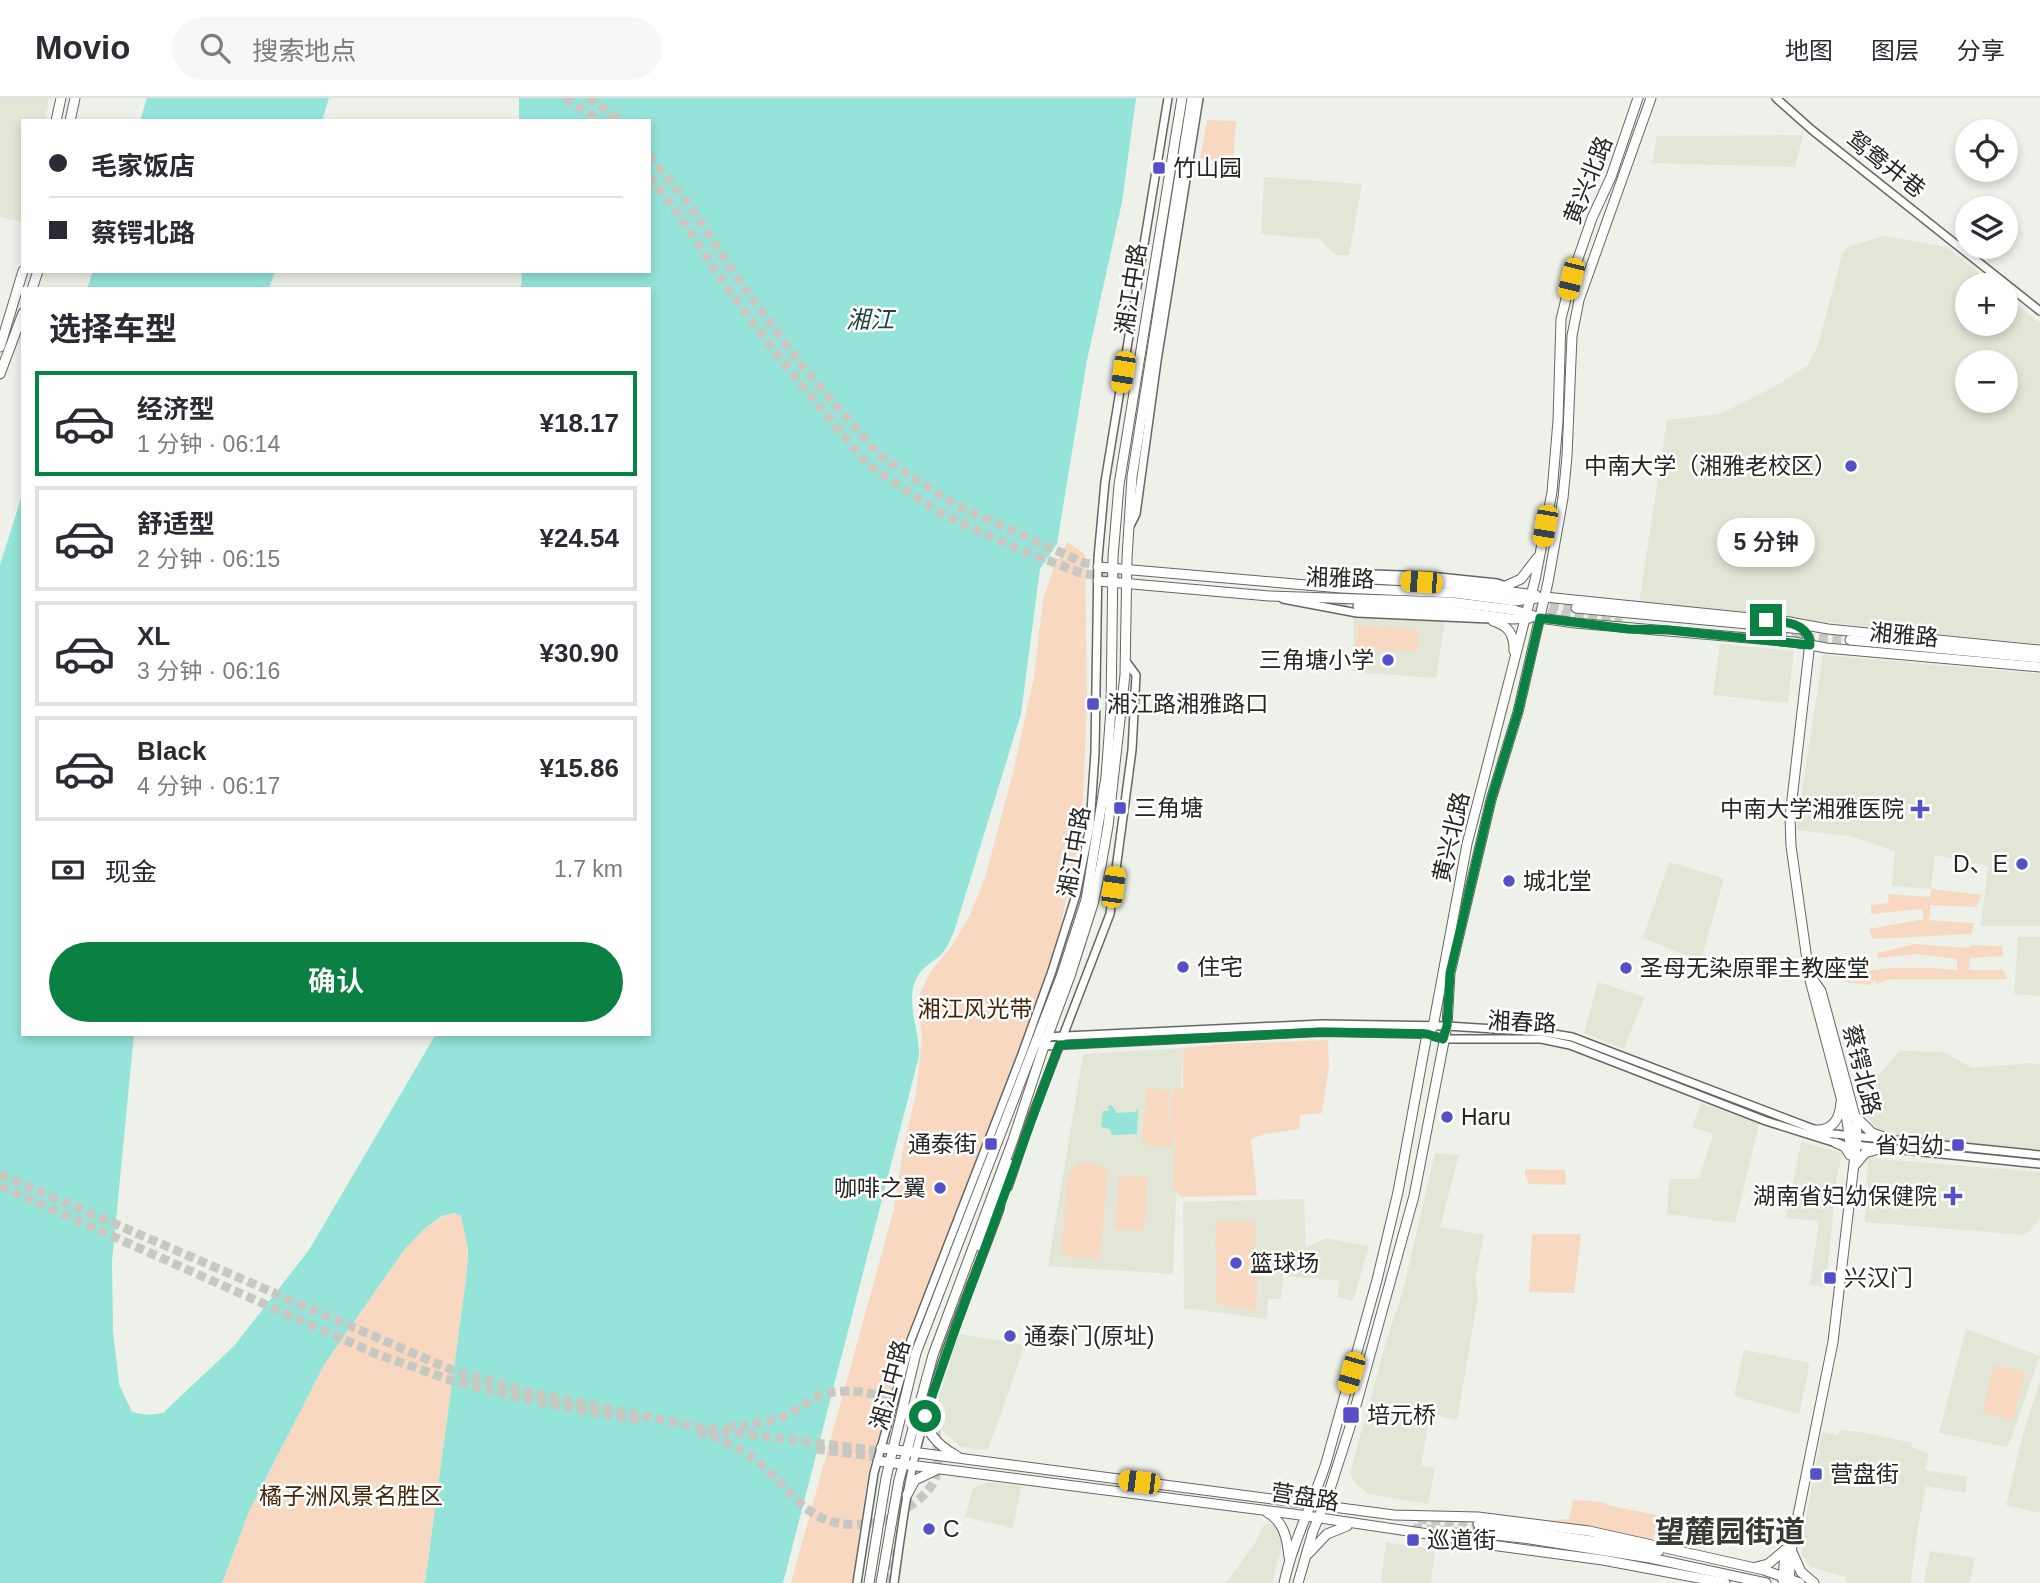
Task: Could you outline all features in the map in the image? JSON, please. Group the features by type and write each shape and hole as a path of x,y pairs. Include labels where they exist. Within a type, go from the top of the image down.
{"main road":[{"path":"56,119 61,98"},
{"path":"70,119 75,98"},
{"name":"湘江中路","path":"869,1583 890,1462 916,1353 1037,1038 1086,900 1106,777 1111,709 1113,569 1123,458 1182,98"},
{"name":"湘江中路","path":"881,1583 933,1355 1013,1140 1037,1038 1079,950 1101,866 1108,826 1125,660 1126,570 1132,477 1192,98"},
{"name":"黄兴北路","path":"1284,1583 1289,1561 1326,1463 1377,1280 1398,1192 1467,844 1531,596 1555,467 1561,319 1571,279 1616,164 1638,98"},
{"name":"黄兴北路","path":"1298,1583 1350,1427 1414,1196 1447,1026 1450,973 1491,800 1518,712 1545,597 1562,504 1574,321 1582,289 1651,98"},
{"path":"0,347 22,273"},
{"path":"0,374 21,318"},
{"path":"1493,588 1506,586 1524,576 1541,550"},
{"name":"湘雅路","path":"1098,568 1455,593 1515,600 1531,596 1545,597 2040,650"},
{"path":"1372,579 1493,588 1531,596"},
{"name":"湘雅路","path":"1098,581 1269,596 1427,600 1514,610 1526,616 1628,629 1668,630 1826,648 2040,667"},
{"path":"1358,606 1437,609 1512,619 1526,616"},
{"name":"湘雅路","path":"1576,608 1828,629"},
{"path":"1464,613 1505,625 1512,634 1513,668"},
{"path":"1789,622 1803,629 1810,638 1810,645"},
{"name":"湘雅路","path":"1850,640 2040,658"},
{"name":"蔡锷北路","path":"1786,1581 1789,1547 1833,1342 1853,1162 1855,1115 1821,990 1810,974 1791,846 1793,788 1810,645"},
{"name":"蔡锷北路","path":"1810,979 1854,1141"},
{"path":"1815,1130 1827,1129 1835,1122 1840,1113 1841,1094"},
{"path":"1855,1115 1867,1130 1892,1140"},
{"path":"966,1280 1006,1185 1013,1140"},
{"path":"1836,1143 1845,1147 1853,1162 1865,1153 1882,1148"},
{"path":"921,1399 924,1420 934,1440 961,1459"},
{"name":"营盘路","path":"881,1448 1394,1515 1478,1517 1562,1527 1751,1567 1786,1581 1800,1583"},
{"name":"营盘路","path":"878,1461 1306,1516 1590,1558 1725,1583"},
{"path":"907,1495 912,1483 919,1476 942,1469"},
{"path":"1262,1510 1274,1517 1282,1527 1289,1561"},
{"path":"1304,1561 1321,1539 1333,1530 1364,1525"},
{"name":"营盘路","path":"1682,1552 1477,1528 1628,1554 1766,1583"},
{"path":"1751,1567 1768,1564 1789,1547 1797,1565 1814,1583"}],"street":[{"path":"857,1583 878,1461 911,1340 1037,1038 1052,971 1076,895 1090,826 1095,752 1098,568 1105,482 1168,98"},
{"name":"湘江中路","path":"1129,530 1136,514 1153,386 1199,98"},
{"name":"鸳鸯井巷","path":"1776,98 1812,130 2040,311"},
{"path":"1311,585 1381,574 1497,583 1519,592"},
{"path":"1269,596 1357,613 1512,619"},
{"name":"湘江中路","path":"911,1452 1059,1045 1110,914 1132,750 1136,675 1125,660"},
{"name":"湘春路","path":"1037,1038 1322,1024 1430,1030 1443,1039 1541,1040 1570,1045 1766,1121 1836,1143 1892,1140 2040,1155"},
{"name":"湘春路","path":"1037,1038 1059,1045 1321,1032 1430,1030 1447,1026 1542,1032 1572,1037 1815,1130 1854,1141 1882,1148 2040,1164"},
{"name":"湘江中路","path":"894,1583 907,1495 908,1464"}],"shaded area":[{"path":"0,98 49,98 45,119 21,119 21,222 0,217"},
{"path":"1803,135 1795,167 1652,163 1657,136"},
{"path":"1264,177 1362,184 1349,255 1336,255 1319,239 1261,234"},
{"name":"中南大学（湘雅老校区）","path":"1884,236 1946,247 1955,254 1955,259 1961,259 1978,273 1955,273 1955,336 2018,336 2018,306 2040,323 2040,644 1639,603 1667,420 1720,414 1774,387 1808,365 1818,345 1843,252 1850,246"},
{"path":"1353,617 1445,621 1436,678 1354,672"},
{"path":"1720,644 1794,651 1788,703 1713,695"},
{"name":"中南大学湘雅医院","path":"1823,655 2040,674 2040,926 1981,926 1988,866 1935,855 1931,889 1892,886 1895,851 1850,836 1796,830"},
{"path":"1669,862 1724,878 1701,961 1643,938"},
{"path":"2018,937 2040,937 2040,996 2014,994"},
{"path":"1598,982 1644,997 1624,1049 1584,1033"},
{"path":"1183,1048 1173,1274 1048,1266 1083,1054"},
{"path":"1900,1051 1944,1052 1972,1068 2030,1063 2040,1065 2040,1151 1890,1137 1880,1133 1867,1116 1858,1084 1880,1074"},
{"path":"1701,1103 1759,1124 1735,1223 1667,1214 1669,1179 1699,1179 1713,1134 1692,1127"},
{"path":"1801,1142 1842,1153 1836,1183 1826,1287 1810,1285 1819,1221 1786,1218"},
{"path":"1435,1153 1459,1155 1440,1227 1484,1235 1475,1279 1478,1298 1457,1420 1430,1414 1421,1466 1435,1468 1428,1504 1369,1494 1355,1483 1350,1473 1403,1291"},
{"name":"湖南省妇幼保健院","path":"1868,1158 2040,1172 2040,1219 2025,1235 1865,1222"},
{"path":"1304,1199 1306,1248 1326,1238 1369,1246 1353,1301 1337,1297 1340,1281 1283,1276 1281,1299 1268,1299 1267,1319 1184,1308 1183,1202"},
{"path":"1966,1329 2040,1356 2008,1447 1939,1433"},
{"path":"959,1334 1025,1345 988,1450 961,1447 937,1426 939,1396"},
{"path":"1744,1350 1810,1363 1799,1414 1734,1396"},
{"path":"2040,1380 2040,1513 2006,1505 2022,1438"},
{"path":"1840,1430 1912,1443 1911,1447 1929,1454 1925,1470 1967,1477 1966,1493 1926,1486 1911,1583 1846,1583 1846,1577 1811,1567 1802,1555 1801,1544 1822,1432 1838,1435"},
{"path":"987,1482 1021,1486 1013,1528 965,1517 973,1488"},
{"path":"1270,1523 1280,1530 1281,1538 1281,1549 1272,1583 1226,1583 1257,1540 1263,1526"},
{"path":"1386,1542 1435,1550 1431,1583 1381,1583"},
{"path":"1930,1551 1975,1558 1970,1583 1924,1583"}],"green space":[{"path":"1207,120 1236,121 1233,162 1200,159"},
{"name":"湘江风光带","path":"1067,542 1085,554 1087,702 1082,826 1058,938 1036,1006 909,1331 868,1474 852,1583 791,1583 894,1209 903,1149 916,1094 922,1037 917,999 931,971 951,947 969,917 985,878 1013,773 1034,677 1043,600 1053,570"},
{"path":"1358,625 1419,630 1417,652 1356,648"},
{"path":"1932,889 1982,895 1976,907 1930,905 1930,918 1927,920 1974,923 1971,934 1873,939 1869,929 1924,919 1922,909 1871,914 1871,905 1888,903 1889,894 1930,897"},
{"path":"1915,944 1969,948 1971,945 2002,946 2003,956 1970,958 1969,970 2003,970 2007,979 1890,979 1877,984 1874,980 1870,985 1845,982 1845,975 1874,970 1957,970 1957,959 1917,954 1878,958 1877,953"},
{"path":"1328,1040 1329,1066 1322,1113 1300,1115 1299,1129 1251,1139 1257,1195 1181,1197 1173,1186 1175,1139 1168,1132 1173,1089 1183,1088 1183,1048"},
{"path":"1147,1088 1170,1090 1167,1133 1172,1137 1172,1149 1142,1144"},
{"path":"1078,1163 1094,1164 1108,1171 1100,1258 1061,1254 1068,1173"},
{"path":"1525,1169 1565,1170 1566,1185 1529,1184"},
{"path":"1119,1175 1148,1177 1144,1231 1115,1229"},
{"name":"橘子洲风景名胜区","path":"449,1213 459,1214 463,1220 467,1242 467,1272 425,1583 222,1583 250,1509 324,1365 404,1250 424,1229"},
{"name":"篮球场","path":"1215,1221 1255,1221 1257,1311 1217,1304"},
{"path":"1532,1234 1581,1234 1574,1293 1529,1292"},
{"path":"1994,1365 2025,1372 2013,1420 1982,1413"},
{"path":"1573,1500 1604,1502 1607,1505 1656,1515 1656,1531 1651,1541 1552,1520 1569,1519"}],"water":[{"path":"147,98 329,98 323,119 141,119"},
{"name":"湘江","path":"519,98 1136,98 1122,202 1087,360 1057,544 1040,569 1021,714 954,932 944,951 919,974 914,983 912,1003 919,1056 783,1583 425,1583 467,1272 468,1248 461,1216 454,1213 442,1216 424,1229 404,1250 324,1365 250,1509 222,1583 0,1583 0,565 21,498 21,1036 134,1036 112,1261 113,1331 119,1384 132,1412 147,1415 163,1413 234,1346 309,1250 435,1036 651,1036 651,287 521,287 522,273 651,273 651,119 519,119"},
{"path":"92,273 274,273 270,287 88,287"},
{"path":"1111,1105 1117,1113 1135,1112 1138,1108 1137,1134 1112,1135 1110,1129 1101,1127 1103,1111 1109,1111 1108,1106"}],"tunnel":[{"path":"565,98 597,119"},
{"path":"588,98 619,119"},
{"path":"651,157 690,206 741,283 802,366 879,455 954,504 1084,563 1105,566"},
{"path":"651,179 778,356 867,464 942,514 1016,548 1081,573 1120,579"},
{"path":"1312,601 1358,606"},
{"path":"1523,603 1576,608"},
{"path":"1521,609 1622,623"},
{"path":"1765,635 1850,640"},
{"path":"0,1174 454,1371 529,1392 707,1429 887,1452"},
{"path":"0,1186 374,1353 453,1381 530,1400 640,1421"},
{"path":"942,1353 966,1280"},
{"path":"726,1427 756,1424 778,1418 818,1396 846,1391 875,1395 888,1401 908,1419 913,1433"},
{"path":"698,1432 720,1439 750,1456 813,1513 842,1524 875,1523 884,1521 913,1504 924,1495 935,1479 937,1448 932,1393"},
{"path":"816,1449 885,1458"},
{"path":"1418,1519 1478,1524"},
{"path":"1413,1528 1477,1533"},
{"path":"890,1583 896,1550"}],"place":[{"name":"竹山园","path":"1159,168"},
{"name":"中南大学（湘雅老校区）","path":"1851,466"},
{"name":"三角塘小学","path":"1388,660"},
{"name":"湘江路湘雅路口","path":"1093,704"},
{"name":"三角塘","path":"1120,808"},
{"name":"中南大学湘雅医院","path":"1920,809"},
{"name":"D、E","path":"2022,864"},
{"name":"城北堂","path":"1509,881"},
{"name":"住宅","path":"1183,967"},
{"name":"圣母无染原罪主教座堂","path":"1626,968"},
{"name":"Haru","path":"1447,1117"},
{"name":"通泰街","path":"991,1144"},
{"name":"省妇幼","path":"1958,1145"},
{"name":"咖啡之翼","path":"940,1188"},
{"name":"湖南省妇幼保健院","path":"1953,1196"},
{"name":"篮球场","path":"1236,1263"},
{"name":"兴汉门","path":"1830,1278"},
{"name":"通泰门(原址)","path":"1010,1336"},
{"name":"培元桥","path":"1351,1415"},
{"name":"营盘街","path":"1816,1474"},
{"name":"C","path":"929,1529"},
{"name":"巡道街","path":"1413,1540"}],"district":[{"name":"望麓园街道","path":"1730,1531"}],"route":[{"path":"925,1416 1059,1045 1321,1032 1427,1034 1443,1039 1447,1026 1450,973 1491,800 1518,712 1540,618 1628,629 1668,630 1810,645 1808,634 1800,627 1789,622 1766,620"}]}
